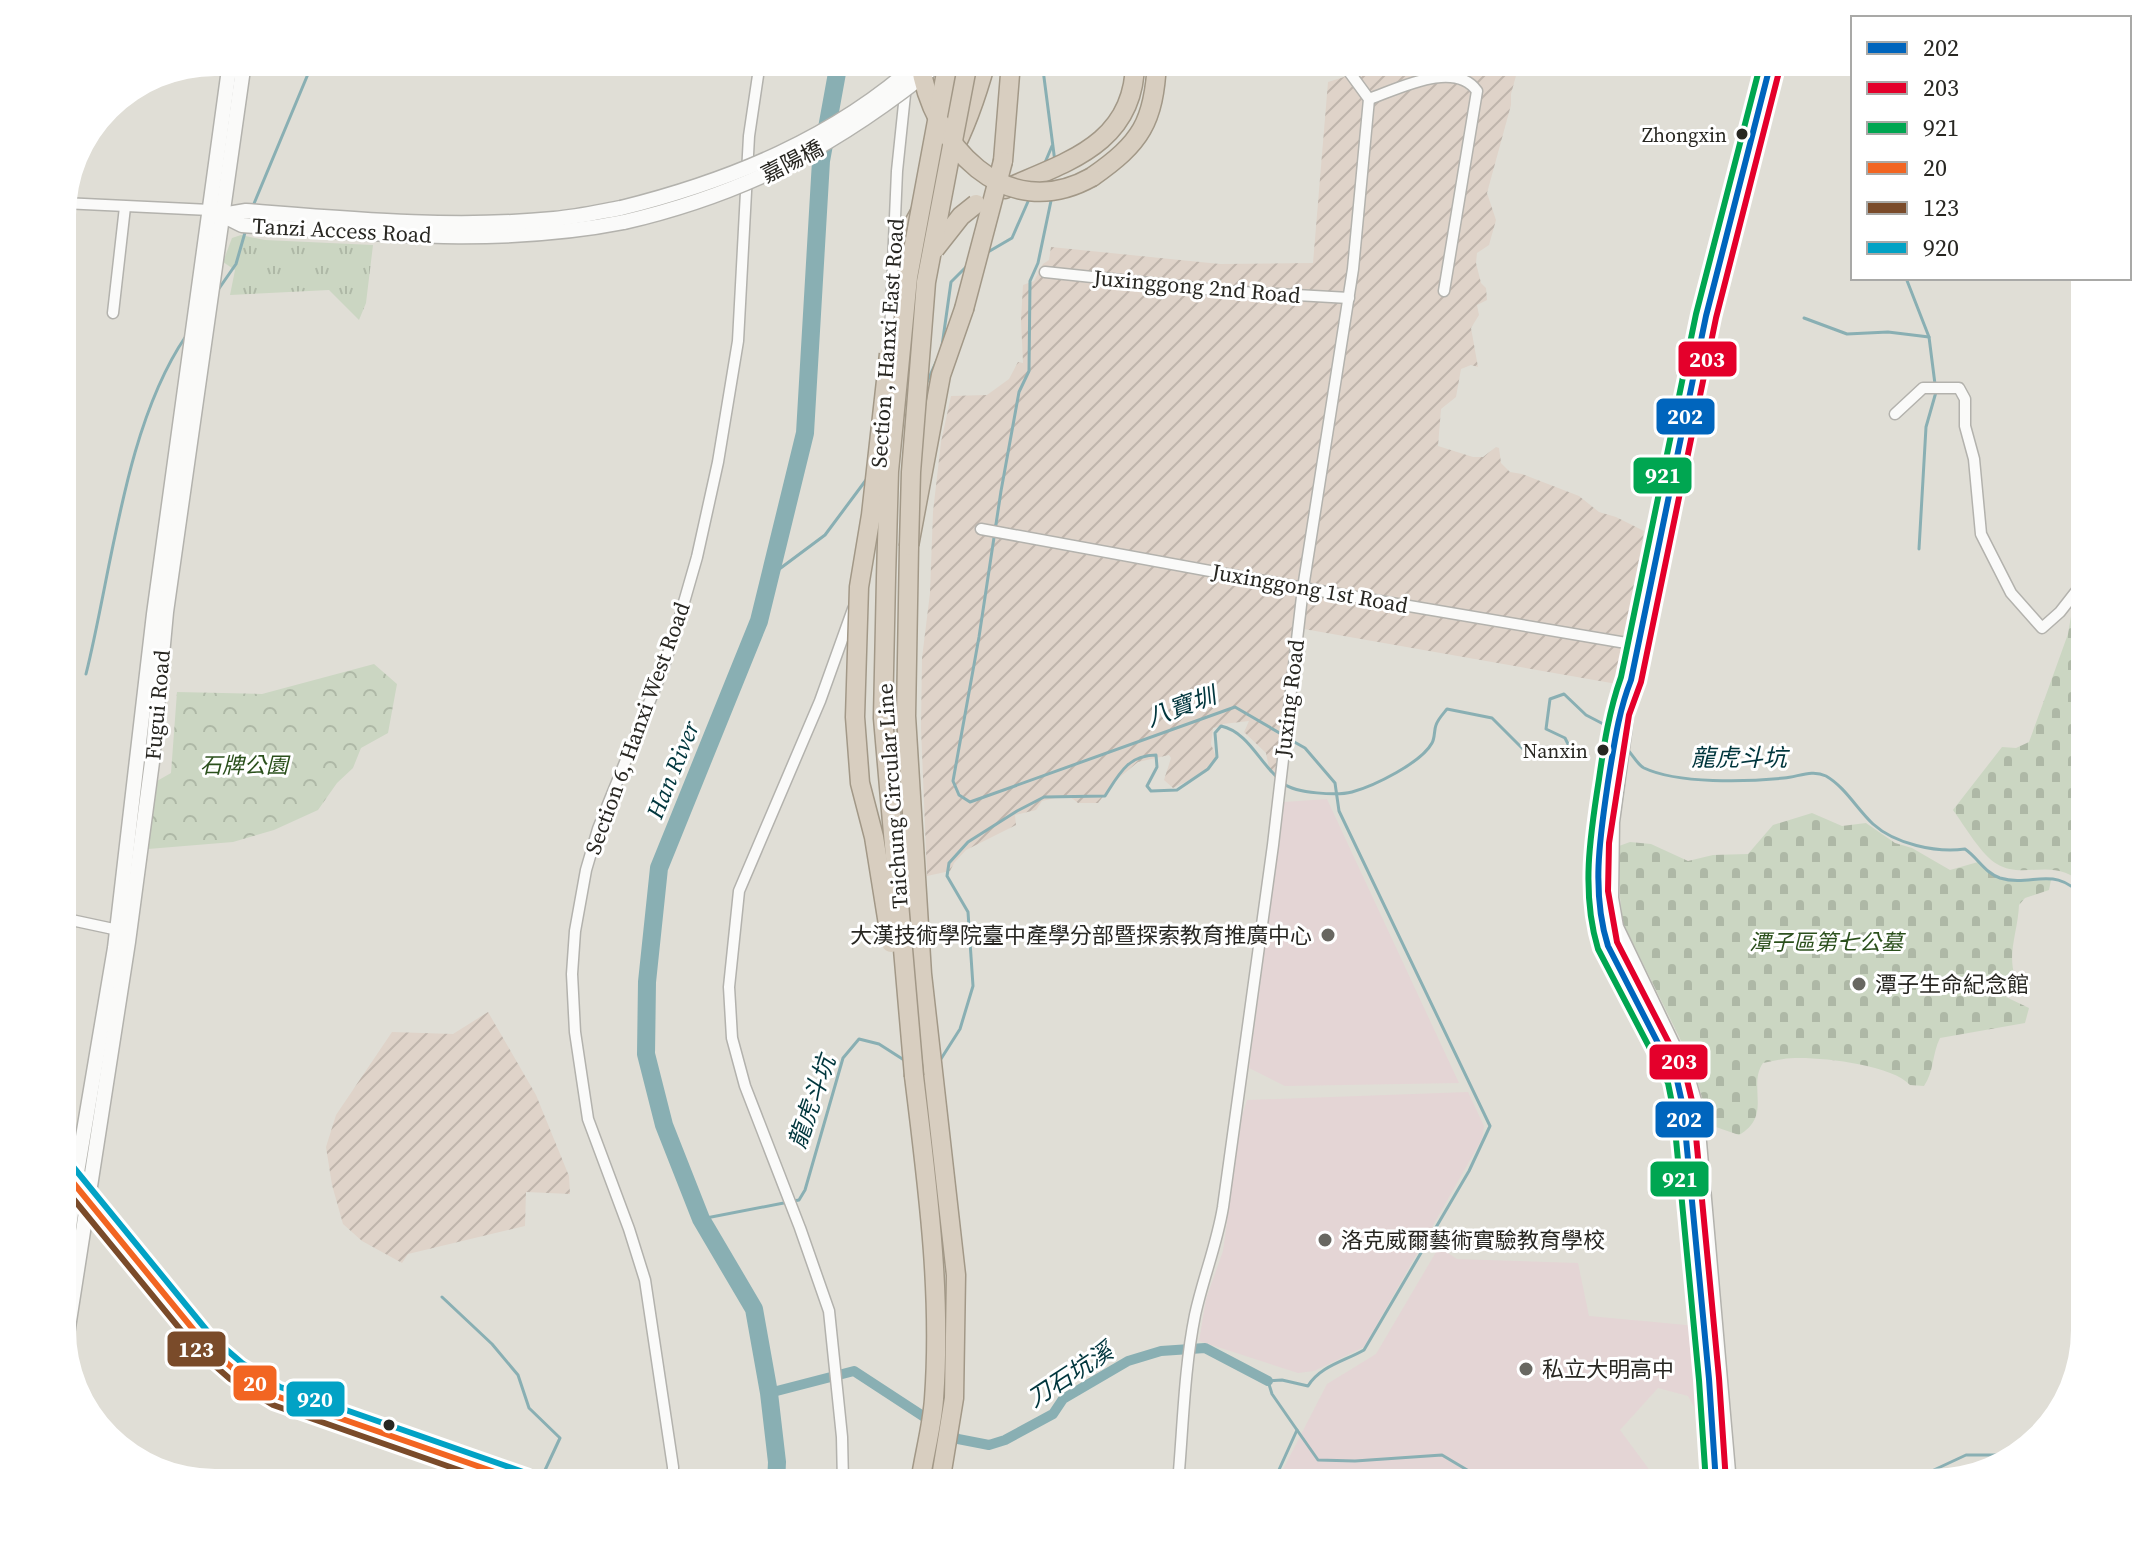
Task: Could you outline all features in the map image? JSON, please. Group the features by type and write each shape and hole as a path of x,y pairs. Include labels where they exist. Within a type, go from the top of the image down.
{"highway":[{"path":"923,76 932,108 946,137 973,166 1003,184 1025,190 1061,191 1092,177 1122,156 1146,122 1153,105 1156,76"},
{"name":"Taichung Circular Line","path":"922,1469 934,1402 934,1270 883,718 889,471 908,277 945,76"},
{"name":"Taichung Circular Line","path":"942,1469 954,1398 956,1275 921,959 906,716 911,472 926,282 965,76"},
{"path":"914,1076 874,837 860,783 855,717 859,587 871,515 902,247 956,145 982,76"},
{"path":"909,546 941,375 964,309 1003,161 1010,76"},
{"path":"886,383 936,247 961,216 976,204 1080,156 1108,135 1128,104 1133,76"}],"street":[{"name":"Fugui Road","path":"76,1276 152,762 166,612 216,212 229,76"},
{"name":"Fugui Road","path":"76,1178 118,930 154,614 216,212 241,76"},
{"name":"Section 6, Hanxi West Road","path":"673,1469 645,1280 588,1119 575,1032 572,974 575,931 586,870 598,829 664,666 678,623 697,557 718,462 738,341 749,136 758,76"},
{"name":"嘉陽橋","path":"622,215 719,181 790,149 872,98 901,76"},
{"path":"843,1469 829,1311 745,1086 732,1038 729,987 739,891 820,701 854,606 868,544 885,438 897,171 907,76"},
{"name":"嘉陽橋","path":"622,215 712,197 780,170 861,122 922,76"},
{"path":"1352,76 1369,99 1409,84 1452,76 1467,80 1477,91 1444,291"},
{"path":"1715,1469 1683,1107 1677,1080 1608,946 1598,892 1599,842 1706,316 1767,76"},
{"name":"Juxing Road","path":"1179,1469 1191,1340 1223,1207 1273,845 1303,588 1349,298 1369,99"},
{"path":"76,204 216,212"},
{"path":"113,313 125,207"},
{"name":"Tanzi Access Road","path":"216,212 491,223 622,215"},
{"name":"Juxinggong 2nd Road","path":"1045,272 1225,291 1349,298"},
{"path":"1895,414 1923,388 1959,388 1965,399 1965,426 1974,459 1981,534 2011,593 2042,628 2071,598"},
{"name":"Juxinggong 1st Road","path":"981,529 1638,645"},
{"path":"1619,739 1612,822 1611,898 1616,927 1686,1073 1696,1108 1728,1469"},
{"path":"76,921 118,930"},
{"path":"76,1185 206,1345 263,1390 486,1469"}],"shaded area":[{"path":"1347,76 1516,76 1487,193 1496,220 1489,245 1477,253 1476,263 1481,283 1486,288 1487,300 1477,305 1479,315 1471,328 1478,367 1471,365 1461,369 1456,397 1441,409 1438,446 1473,457 1483,457 1499,448 1501,463 1510,472 1579,496 1599,512 1644,531 1617,684 1304,629 1282,773 1270,773 1266,753 1244,732 1249,721 1223,724 1213,728 1211,744 1216,757 1205,773 1173,788 1164,780 1171,758 1169,755 1138,762 1115,781 1098,803 1078,803 1068,795 1042,801 1036,810 1015,815 1016,825 966,850 950,871 927,876 921,728 922,658 930,593 933,512 941,442 951,396 987,395 1009,379 1018,362 1023,363 1023,285 1034,281 1043,264 1049,260 1051,247 1220,264 1313,263 1328,82"},
{"name":"大漢技術學院臺中產學分部暨探索教育推廣中心","path":"1327,799 1459,1083 1285,1086 1249,1068 1284,802"},
{"path":"488,1012 536,1095 569,1176 570,1194 526,1192 525,1226 408,1254 402,1263 362,1241 343,1224 326,1147 336,1115 392,1032 453,1034"},
{"name":"洛克威爾藝術實驗教育學校","path":"1468,1092 1484,1126 1482,1139 1364,1347 1314,1371 1298,1373 1199,1341 1206,1299 1223,1251 1241,1119 1247,1100"},
{"name":"私立大明高中","path":"1439,1247 1457,1259 1578,1263 1589,1316 1697,1326 1705,1427 1688,1396 1658,1388 1620,1430 1649,1469 1283,1469 1327,1384 1376,1354"}],"green space":[{"path":"241,235 265,240 373,245 366,303 359,320 329,290 230,295 235,270 223,262 232,238"},
{"path":"2071,616 2071,876 2052,870 2007,869 1991,860 1979,847 1953,810 2002,747 2016,748 2029,742 2068,634"},
{"name":"石牌公園","path":"374,664 397,684 388,733 361,748 353,768 337,783 318,810 274,830 233,842 148,849 157,781 171,773 177,692 262,694"},
{"name":"潭子區第七公墓","path":"1812,813 1842,826 1866,823 1895,843 1912,848 1950,870 1978,862 2002,879 2051,880 2049,890 2025,898 2019,905 2012,951 2015,977 2005,984 2006,997 2029,1008 2025,1023 1940,1038 1924,1086 1910,1085 1889,1072 1873,1067 1839,1061 1795,1058 1763,1063 1757,1081 1755,1119 1739,1135 1710,1125 1692,1063 1623,923 1619,846 1630,842 1651,844 1688,861 1713,855 1748,854 1773,825"}],"waterway":[{"path":"253,206 307,76"},
{"name":"Han River","path":"777,1469 769,1393 754,1309 701,1219 664,1125 646,1054 647,982 659,868 759,621 805,433 821,161 836,76"},
{"name":"八寶圳","path":"1044,76 1055,162"},
{"path":"1044,165 1052,146"},
{"name":"八寶圳","path":"1052,196 1038,263 1030,281 1029,371 1019,392 953,781 959,795 970,802 1235,707 1283,735"},
{"path":"988,252 1012,238 1030,197"},
{"path":"218,290 236,264 246,229"},
{"path":"942,346 951,282 968,265"},
{"path":"1907,280 1929,337 1936,392 1926,427 1919,549"},
{"path":"1804,318 1847,334 1888,332 1929,337"},
{"path":"86,674 134,455 165,372 186,336"},
{"path":"927,382 937,360"},
{"path":"770,576 825,535 866,480"},
{"name":"龍虎斗坑","path":"1284,784 1307,792 1337,794 1372,785 1408,766 1426,751 1433,741 1437,723 1447,709 1492,718 1524,750 1552,756 1569,746 1565,738 1546,729 1550,699 1564,694 1586,715 1609,727 1618,738"},
{"name":"龍虎斗坑","path":"939,1062 960,1029 973,986 968,912 947,876 949,863 968,842 1044,797 1105,796 1125,767 1146,756 1156,755 1157,767 1147,786 1151,791 1177,790 1208,769 1217,757 1215,733 1221,726 1239,734 1279,779"},
{"name":"八寶圳","path":"1279,1469 1297,1430 1272,1394 1268,1381 1282,1380 1308,1386 1326,1369 1364,1350 1469,1171 1490,1126 1339,811 1335,783 1305,748 1289,739"},
{"name":"龍虎斗坑","path":"1628,750 1644,768 1675,777 1751,780 1821,774 1839,786 1873,824 1904,842 1929,848 1965,849 1990,873 2000,878 2054,879 2071,886"},
{"name":"龍虎斗坑","path":"701,1219 799,1200 805,1190 843,1058 859,1039 879,1044 904,1060"},
{"path":"442,1297 492,1344 518,1375 529,1408 560,1438 546,1469"},
{"name":"刀石坑溪","path":"769,1393 854,1371 958,1439 989,1445 1005,1440 1053,1414 1063,1399 1128,1361 1161,1351 1205,1348 1268,1381"},
{"name":"刀石坑溪","path":"1297,1430 1318,1460 1355,1461 1442,1455 1466,1469"},
{"name":"刀石坑溪","path":"1937,1469 1966,1455 1993,1455"}],"transit line":[{"name":"921","path":"1705,1469 1673,1108 1668,1083 1598,949 1588,886 1593,822 1607,728 1621,677 1696,314 1757,76"},
{"name":"202","path":"1715,1469 1683,1107 1677,1080 1608,946 1598,885 1605,802 1617,730 1631,680 1706,316 1767,76"},
{"name":"203","path":"1725,1469 1693,1105 1686,1076 1617,942 1608,891 1609,843 1629,715 1641,682 1716,318 1778,76"},
{"name":"920","path":"76,1170 213,1338 242,1363 280,1387 515,1469"},
{"name":"20","path":"76,1186 206,1345 236,1371 276,1396 486,1469"},
{"name":"123","path":"76,1202 198,1351 230,1379 273,1405 456,1469"}],"place":[{"name":"Zhongxin","path":"1742,134"},
{"name":"Nanxin","path":"1603,750"},
{"name":"大漢技術學院臺中產學分部暨探索教育推廣中心","path":"1328,935"},
{"name":"潭子生命紀念館","path":"1859,984"},
{"name":"洛克威爾藝術實驗教育學校","path":"1325,1240"},
{"name":"私立大明高中","path":"1526,1369"}]}
